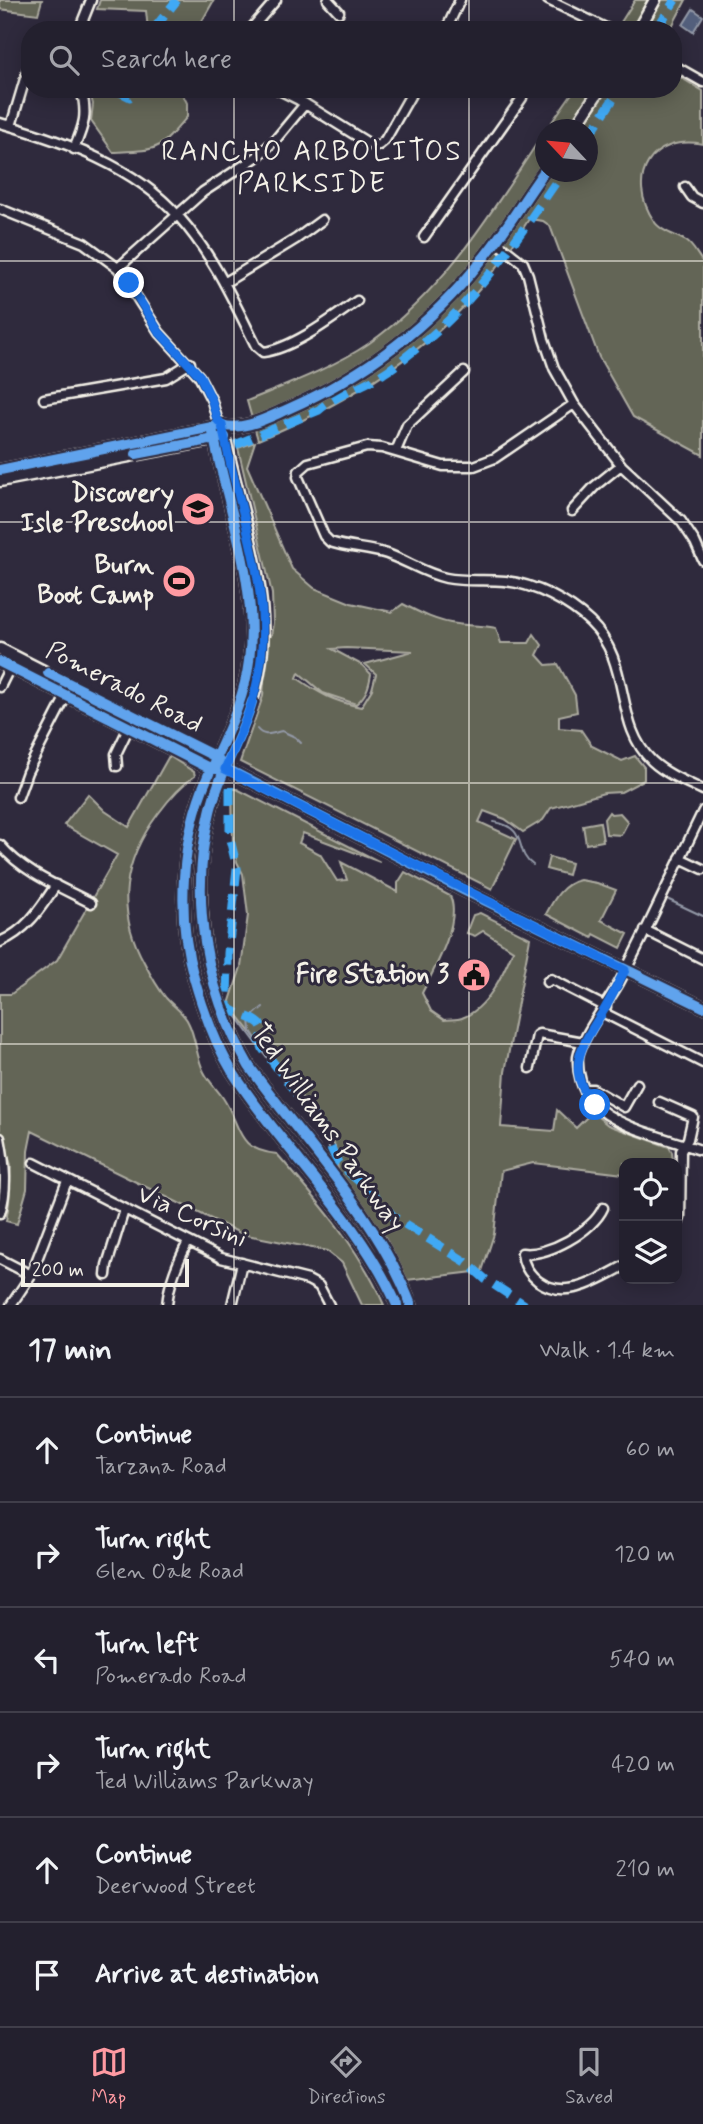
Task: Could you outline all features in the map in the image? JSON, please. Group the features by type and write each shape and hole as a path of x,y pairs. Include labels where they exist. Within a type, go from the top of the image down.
{"main road":[{"path":"643,21 655,0"},
{"path":"580,119 594,98"},
{"path":"0,470 273,415 347,379 396,346 463,284 536,182"},
{"name":"Ted Williams Parkway","path":"220,425 219,438 246,580 251,625 244,688 196,808 186,861 183,898 193,976 205,1013 232,1070 365,1247 397,1305"},
{"path":"2,480 219,438"},
{"name":"Ted Williams Parkway","path":"219,438 259,583 263,622 256,689 210,812 200,872 204,932 210,970 220,1006 249,1066 379,1238 411,1305"},
{"path":"2,480 7,472 58,462 80,454"},
{"name":"Pomerado Road","path":"0,649 216,757 225,769 703,1007"},
{"name":"Pomerado Road","path":"5,665 211,769 225,769"}],"street":[{"path":"83,21 91,0"},
{"path":"258,21 276,0"},
{"path":"328,0 338,12"},
{"path":"450,21 460,0"},
{"path":"548,0 592,21"},
{"path":"682,70 703,82"},
{"path":"11,126 21,92"},
{"path":"75,149 84,126 86,113 83,98"},
{"path":"294,98 369,145 379,145 385,140 409,98"},
{"path":"424,237 522,98"},
{"path":"118,268 203,192 258,156 305,104"},
{"path":"0,123 34,132 75,149 146,186 178,215 212,263 256,346 262,352 290,342 332,319 357,301"},
{"path":"84,126 93,130"},
{"path":"685,187 692,197 703,203"},
{"path":"0,209 84,243 118,268 159,332 190,363 208,391 220,425"},
{"path":"224,283 322,220"},
{"path":"495,241 523,263 554,368 574,404 621,465 681,521 703,559"},
{"path":"44,399 166,378 190,363"},
{"path":"396,451 407,425 464,372"},
{"path":"574,404 495,458 474,466 443,466 396,451 367,447 308,463 299,471 298,477 324,536 330,542 387,554 442,577 462,581 505,581 531,587 566,604 589,621 604,637 615,656 631,728 646,755 662,769 703,790"},
{"path":"572,511 595,486 621,465"},
{"path":"0,687 5,665 15,657"},
{"path":"18,797 26,772 66,696"},
{"path":"117,766 116,754 129,727"},
{"path":"703,811 625,970 583,1042 578,1058 579,1074 593,1103 618,1121 703,1151"},
{"path":"0,845 8,855 29,871 91,903"},
{"path":"680,858 703,869"},
{"path":"0,942 13,936 29,923 56,885"},
{"path":"645,930 703,958"},
{"path":"547,982 551,979 703,1063"},
{"path":"530,1068 539,1034 583,1042"},
{"path":"584,1089 593,1089 624,1107 637,1084"},
{"path":"659,1102 693,1117 688,1139 683,1144 679,1221"},
{"path":"0,1138 5,1165 5,1187 0,1213"},
{"name":"Via Corsini","path":"34,1164 221,1258 308,1280 319,1286 329,1305"},
{"path":"11,1305 31,1275 67,1181"},
{"path":"603,1208 592,1224 552,1249 532,1255 522,1253 523,1260 529,1273 551,1288 579,1287 619,1268"},
{"path":"106,1275 124,1210"},
{"path":"167,1305 177,1262 188,1242"},
{"path":"0,1259 31,1275"},
{"path":"232,1305 242,1263"}],"green space":[{"path":"0,0 42,0 38,14 0,9"},
{"path":"100,0 214,0 202,21 147,21 146,11 97,9"},
{"path":"635,0 686,0 675,21 622,21"},
{"path":"682,78 703,91 703,144 669,146 657,153 648,163 643,175 642,189 654,221 664,230 688,243 703,262 703,455 633,417 599,357 550,226 543,221 529,219 484,284 461,310 409,356 381,376 321,411 258,440 247,401 340,360 396,323 445,273 535,146 535,182 598,182 598,119 554,119 569,98 682,98"},
{"path":"91,98 184,98 187,117 156,147 140,151 113,152 91,121"},
{"path":"255,442 247,466 292,569 314,588 351,603 392,612 403,604 443,621 496,628 501,643 529,643 534,634 542,645 537,655 546,665 558,664 575,695 577,712 559,716 559,728 581,730 592,746 622,761 635,756 644,767 644,780 621,792 604,793 551,808 543,820 523,832 505,819 484,811 479,822 516,839 492,889 240,762 263,696 267,635 271,636 273,623 272,594 238,448","holes":["332,649 413,651 365,664 376,674 372,689 361,707 327,696 297,678 299,673 323,693 356,704 366,691 371,674 362,665"]},
{"path":"169,756 194,772 195,776 166,803 137,850 127,886 126,904 135,942 160,990 186,1019 204,1072 223,1098 241,1135 253,1147 277,1154 307,1189 350,1244 384,1305 362,1305 342,1263 327,1251 242,1234 32,1131 28,1151 27,1189 17,1224 6,1221 11,1165 0,1132 0,994 11,994 57,960 117,855 64,825 88,794 105,811 129,827"},
{"path":"232,789 237,789 380,862 303,833 299,843 320,854 337,881 347,880 341,862 398,892 398,883 405,872 450,896 453,906 450,932 422,993 431,1011 444,1020 462,1018 480,1007 499,979 513,950 483,931 475,936 466,933 473,915 480,913 530,938 505,1072 501,1127 554,1131 557,1110 576,1128 592,1112 608,1125 669,1147 673,1158 619,1158 619,1173 533,1163 501,1171 494,1234 482,1271 407,1280 385,1237 339,1177 335,1146 318,1118 229,1004 241,967 248,915 243,874 233,844"},
{"path":"609,812 620,813 628,822 621,835 606,834 604,819"},
{"path":"600,822 603,841 586,844 583,825"},
{"path":"549,857 571,863 568,875 546,869"},
{"path":"580,880 616,890 601,920 628,934 621,948 594,934 592,938 546,914 563,889"}],"water":[{"path":"693,9 703,16 693,32 683,25"}],"waterway":[{"path":"257,729 265,734 282,731 301,743"},
{"path":"494,822 512,829 527,860 533,865"},
{"path":"669,900 703,916"},
{"path":"256,1039 251,1031 250,1018 263,1007"},
{"path":"237,1017 316,1123 325,1137 337,1168"}],"marked path":[{"path":"160,21 177,0"},
{"path":"662,21 675,0"},
{"path":"598,122 614,98"},
{"path":"235,445 319,410 334,399 384,373 422,344 443,326 481,285 556,182"},
{"path":"230,787 230,839 237,868 228,953 227,1006 253,1019 262,1027 260,1041 263,1049 321,1126 338,1163 395,1218 466,1262 485,1279 525,1305"}],"cycle path":[{"path":"0,470 222,425 247,425 316,396 369,365 440,307 490,250 537,182"},
{"path":"212,427 240,544 251,632 243,691 208,776 192,824 183,902 188,953 205,1014 232,1071 252,1101 362,1243 397,1305"},
{"path":"136,454 225,437"},
{"path":"0,662 211,769 233,772 463,890 703,1007"},
{"path":"48,673 216,757 223,766"},
{"path":"252,702 214,798 204,844 202,910 212,975 221,1006 249,1066 359,1210 379,1240 411,1305"}],"place":[{"name":"Discovery Isle Preschool","path":"198,509"},
{"name":"Burn Boot Camp","path":"179,581"},
{"name":"Fire Station 3","path":"474,975"}],"district":[{"name":"RANCHO ARBOLITOS PARKSIDE","path":"312,168"}],"route":[{"path":"129,283 152,323 200,376 212,401 217,419 222,425 259,583 263,632 259,676 244,726 225,769 625,970 606,1007 583,1042 578,1058 581,1084 595,1105"}]}
